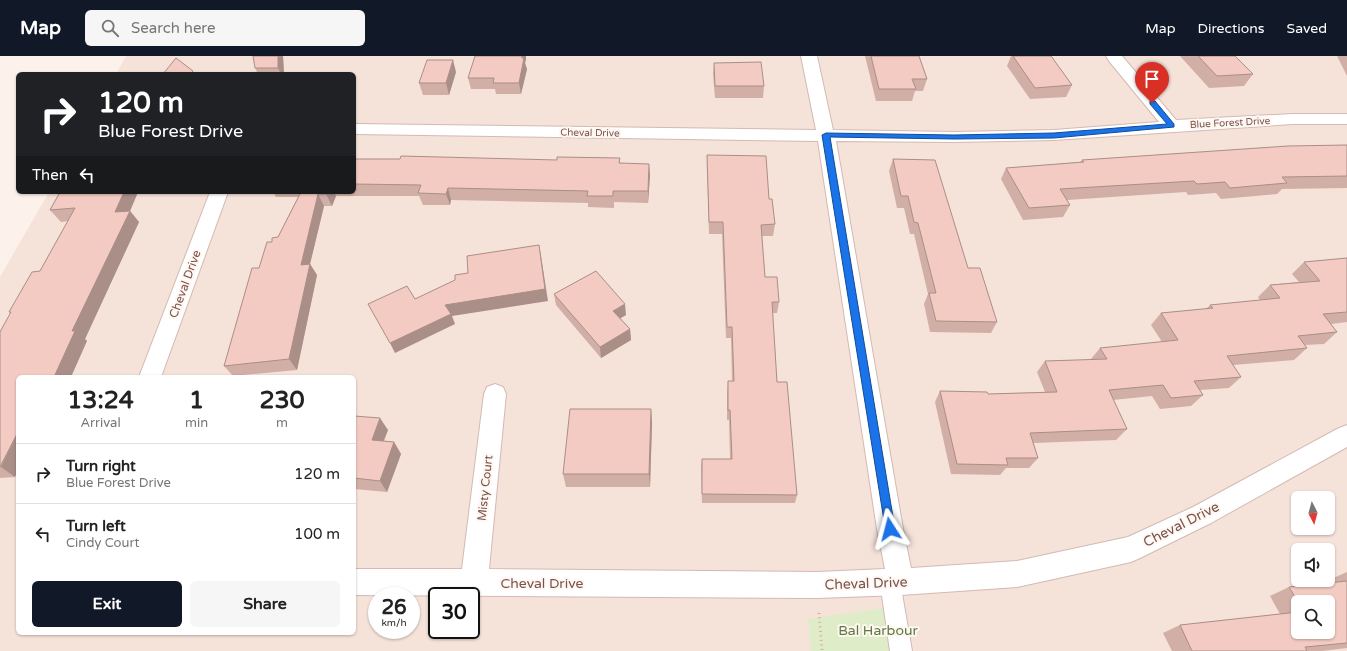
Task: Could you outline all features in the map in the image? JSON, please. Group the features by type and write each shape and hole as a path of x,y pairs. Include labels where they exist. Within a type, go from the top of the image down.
{"street":[{"path":"809,56 826,135 890,529 895,582"},
{"path":"1114,56 1114,58 1172,126"},
{"name":"Blue Forest Drive","path":"826,135 947,137 1054,136 1172,126 1293,119 1347,119"},
{"name":"Cheval Drive","path":"356,129 826,135"},
{"name":"Cheval Drive","path":"151,375 218,194"},
{"name":"Misty Court","path":"474,582 495,394"},
{"name":"Cheval Drive","path":"356,582 817,585 895,582 1017,574 1131,549 1202,515 1347,435"}],"lane":[{"path":"895,582 901,651"}],"path":[{"path":"817,585 822,651"}],"shaded area":[{"path":"126,56 1347,56 1347,651 0,651 0,277 48,194 356,194 356,72 117,72"}],"green space":[{"name":"Bal Harbour","path":"898,606 908,651 811,651 808,619"}],"building":[{"path":"253,56 278,56 278,68 255,68"},
{"path":"475,56 522,56 522,58 524,58 519,83 493,83 494,78 468,78"},
{"path":"871,56 919,56 927,79 912,79 916,89 879,89"},
{"path":"1013,56 1051,56 1072,85 1035,88"},
{"path":"1198,56 1235,56 1253,74 1217,76"},
{"path":"176,58 193,71 192,72 165,72"},
{"path":"427,60 453,60 446,83 419,83"},
{"path":"761,62 764,86 715,86 714,63"},
{"path":"1347,145 1347,176 1282,177 1287,183 1230,188 1225,182 1197,184 1194,181 1060,189 1070,205 1029,208 1006,168 1084,162 1082,160 1288,146"},
{"path":"707,155 766,156 769,199 772,199 775,224 761,225 765,277 777,277 779,302 772,302 777,382 787,382 797,495 702,494 702,459 732,459 730,410 728,410 728,381 734,381 732,327 727,327 723,222 709,222"},
{"path":"401,156 557,160 557,157 620,158 619,163 649,164 648,191 613,191 613,196 587,196 588,191 448,188 446,194 418,193 421,185 356,184 356,159 400,159"},
{"path":"893,159 935,160 968,268 980,268 997,322 936,321 929,293 936,293 918,223 914,222 908,196 901,196"},
{"path":"59,194 123,194 115,212 130,211 72,331 75,331 55,375 16,375 16,436 0,467 0,332 11,312 9,312 32,272 40,271 75,208 50,210"},
{"path":"300,194 318,194 301,265 310,264 289,359 224,366 252,268 259,268 267,242 272,242 272,238 278,237"},
{"path":"539,245 545,289 445,305 451,314 390,343 368,304 407,286 415,299 455,280 455,275 468,273 467,256"},
{"path":"1347,258 1347,312 1323,314 1337,332 1298,336 1307,348 1227,356 1241,377 1194,381 1203,395 1171,398 1163,385 1109,390 1127,429 1030,433 1038,458 1006,458 1008,465 957,464 940,391 987,392 988,394 1057,392 1045,361 1107,359 1100,348 1178,340 1161,313 1213,308 1210,305 1280,298 1270,285 1320,281 1304,262"},
{"path":"596,271 625,304 613,311 630,329 600,347 554,294"},
{"path":"570,409 651,409 649,474 563,474"},
{"path":"356,416 380,418 372,440 394,442 380,481 356,478"},
{"path":"1347,581 1347,643 1305,647 1307,651 1192,651 1180,625 1291,613 1291,639 1335,639 1335,595 1294,595 1289,587 1335,587 1335,582"}],"route":[{"path":"890,529 826,135 954,137 1054,136 1172,126 1152,103"}]}
